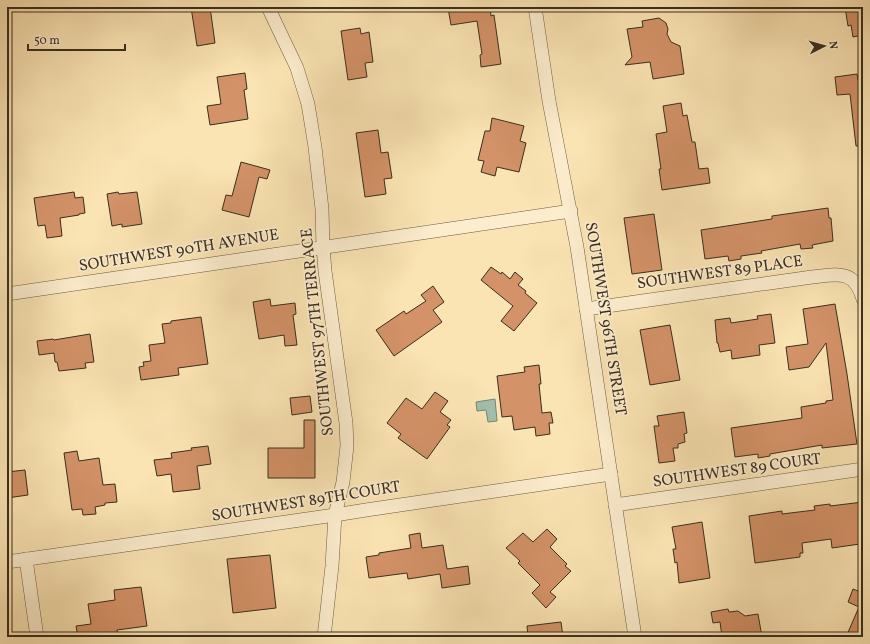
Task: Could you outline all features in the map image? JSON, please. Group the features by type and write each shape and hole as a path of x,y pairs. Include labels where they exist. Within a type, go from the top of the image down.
{"street":[{"name":"SOUTHWEST 97TH TERRACE","path":"268,7 297,68 308,104 321,193 322,247 347,434 344,472 335,516 332,566 324,637"},
{"name":"SOUTHWEST 96TH STREET","path":"535,7 549,101 578,247 635,637"},
{"name":"SOUTHWEST 90TH AVENUE","path":"7,294 571,211"},
{"name":"SOUTHWEST 89 PLACE","path":"586,309 826,275 846,276 852,279 857,284 863,299"},
{"name":"SOUTHWEST 89 COURT","path":"615,505 863,469"},
{"name":"SOUTHWEST 89TH COURT","path":"7,562 335,516 374,508 611,474"},
{"path":"26,559 37,637"}],"shaded area":[{"path":"495,399 497,421 488,422 486,410 477,411 476,402"}],"building":[{"path":"191,7 210,7 215,43 197,46"},
{"path":"490,7 491,16 494,15 501,64 481,67 480,55 482,54 477,21 451,25 448,8"},
{"path":"845,7 863,7 863,35 853,37 851,25 848,26"},
{"path":"659,18 666,23 668,29 667,34 671,42 680,46 684,74 653,79 650,62 625,65 632,57 627,29 643,27 642,21"},
{"path":"360,28 361,34 369,32 373,62 365,63 367,77 348,80 341,31"},
{"path":"245,73 247,89 244,90 248,119 210,125 207,106 221,104 217,77"},
{"path":"857,74 858,80 863,79 863,146 856,146 850,94 837,95 835,77"},
{"path":"681,103 683,116 687,115 692,142 695,142 699,169 708,168 710,183 662,190 659,169 661,169 656,134 667,132 663,106"},
{"path":"492,118 524,126 520,141 526,143 519,172 497,167 495,176 481,172 484,161 478,160 485,131 490,131"},
{"path":"378,130 381,153 388,152 392,178 384,179 386,194 365,197 356,133"},
{"path":"241,162 270,170 267,179 259,177 249,217 222,210 226,195 232,196"},
{"path":"74,192 75,198 83,197 85,213 60,218 62,236 47,238 45,225 38,226 34,198"},
{"path":"118,192 119,194 137,192 142,224 122,227 122,224 112,226 107,194"},
{"path":"828,208 829,218 831,218 833,241 812,245 813,248 801,249 800,244 761,251 762,253 741,256 741,259 729,261 728,256 705,259 701,230 772,219 772,216"},
{"path":"654,214 662,270 632,274 624,218"},
{"path":"491,267 501,274 502,272 510,279 515,272 523,279 518,285 537,303 514,331 501,321 513,306 481,280"},
{"path":"433,286 444,302 433,310 442,322 394,356 376,330 404,311 406,314 426,301 421,295"},
{"path":"270,299 271,306 295,303 296,314 293,315 297,345 285,346 284,335 259,339 253,302"},
{"path":"835,304 857,444 822,448 822,445 770,454 770,456 758,458 758,454 735,457 731,428 802,418 801,407 826,403 826,401 833,400 826,343 809,367 789,370 786,347 808,344 803,309"},
{"path":"771,314 775,343 759,345 760,355 732,359 731,350 720,352 717,343 715,320 730,318 731,323 758,319 757,316"},
{"path":"201,317 208,364 178,368 179,375 141,380 139,367 144,366 143,362 151,361 149,345 165,343 162,324 171,323 171,321"},
{"path":"670,325 680,380 650,385 640,330"},
{"path":"90,334 94,362 85,363 86,368 59,371 57,362 55,362 54,353 39,355 37,341 54,340"},
{"path":"539,365 542,413 551,412 553,423 549,423 550,434 536,436 535,427 514,430 512,416 502,417 497,376 525,372 524,367"},
{"path":"435,392 448,401 440,412 451,420 447,425 450,427 427,459 398,438 401,434 387,423 406,398 422,409"},
{"path":"310,396 312,412 292,415 290,398"},
{"path":"684,412 687,433 684,434 685,442 678,444 678,448 673,448 675,461 659,463 654,426 659,426 657,416"},
{"path":"304,420 315,420 315,478 268,478 268,448 304,448"},
{"path":"208,446 211,464 197,466 200,489 173,492 171,474 157,476 154,460 172,458 171,453"},
{"path":"77,451 79,461 99,458 103,485 115,484 117,502 105,503 105,505 95,507 96,514 83,515 82,509 72,510 64,453"},
{"path":"25,470 28,495 7,498 7,472"},
{"path":"863,502 863,534 859,535 860,544 832,548 831,539 802,543 803,553 800,553 800,557 755,563 749,516 782,511 782,514 815,510 814,506 830,504 830,506"},
{"path":"702,522 710,578 679,583 677,562 675,563 673,549 676,549 672,527"},
{"path":"547,529 557,539 550,547 567,564 565,566 571,571 550,592 556,597 546,608 532,593 540,585 518,563 520,561 506,548 523,533 533,542"},
{"path":"420,533 422,548 443,545 447,569 468,566 470,584 442,588 440,574 408,579 407,573 369,578 366,557 379,555 379,553 411,548 409,535"},
{"path":"270,555 276,608 233,613 227,559"},
{"path":"141,587 147,626 117,630 118,637 78,637 76,626 91,624 88,604 115,600 114,590"},
{"path":"853,589 863,593 863,637 846,637 859,607 848,602"},
{"path":"728,609 729,612 738,611 745,616 758,614 762,637 722,637 720,622 713,623 711,612"},
{"path":"561,622 563,637 528,637 527,626"}]}
